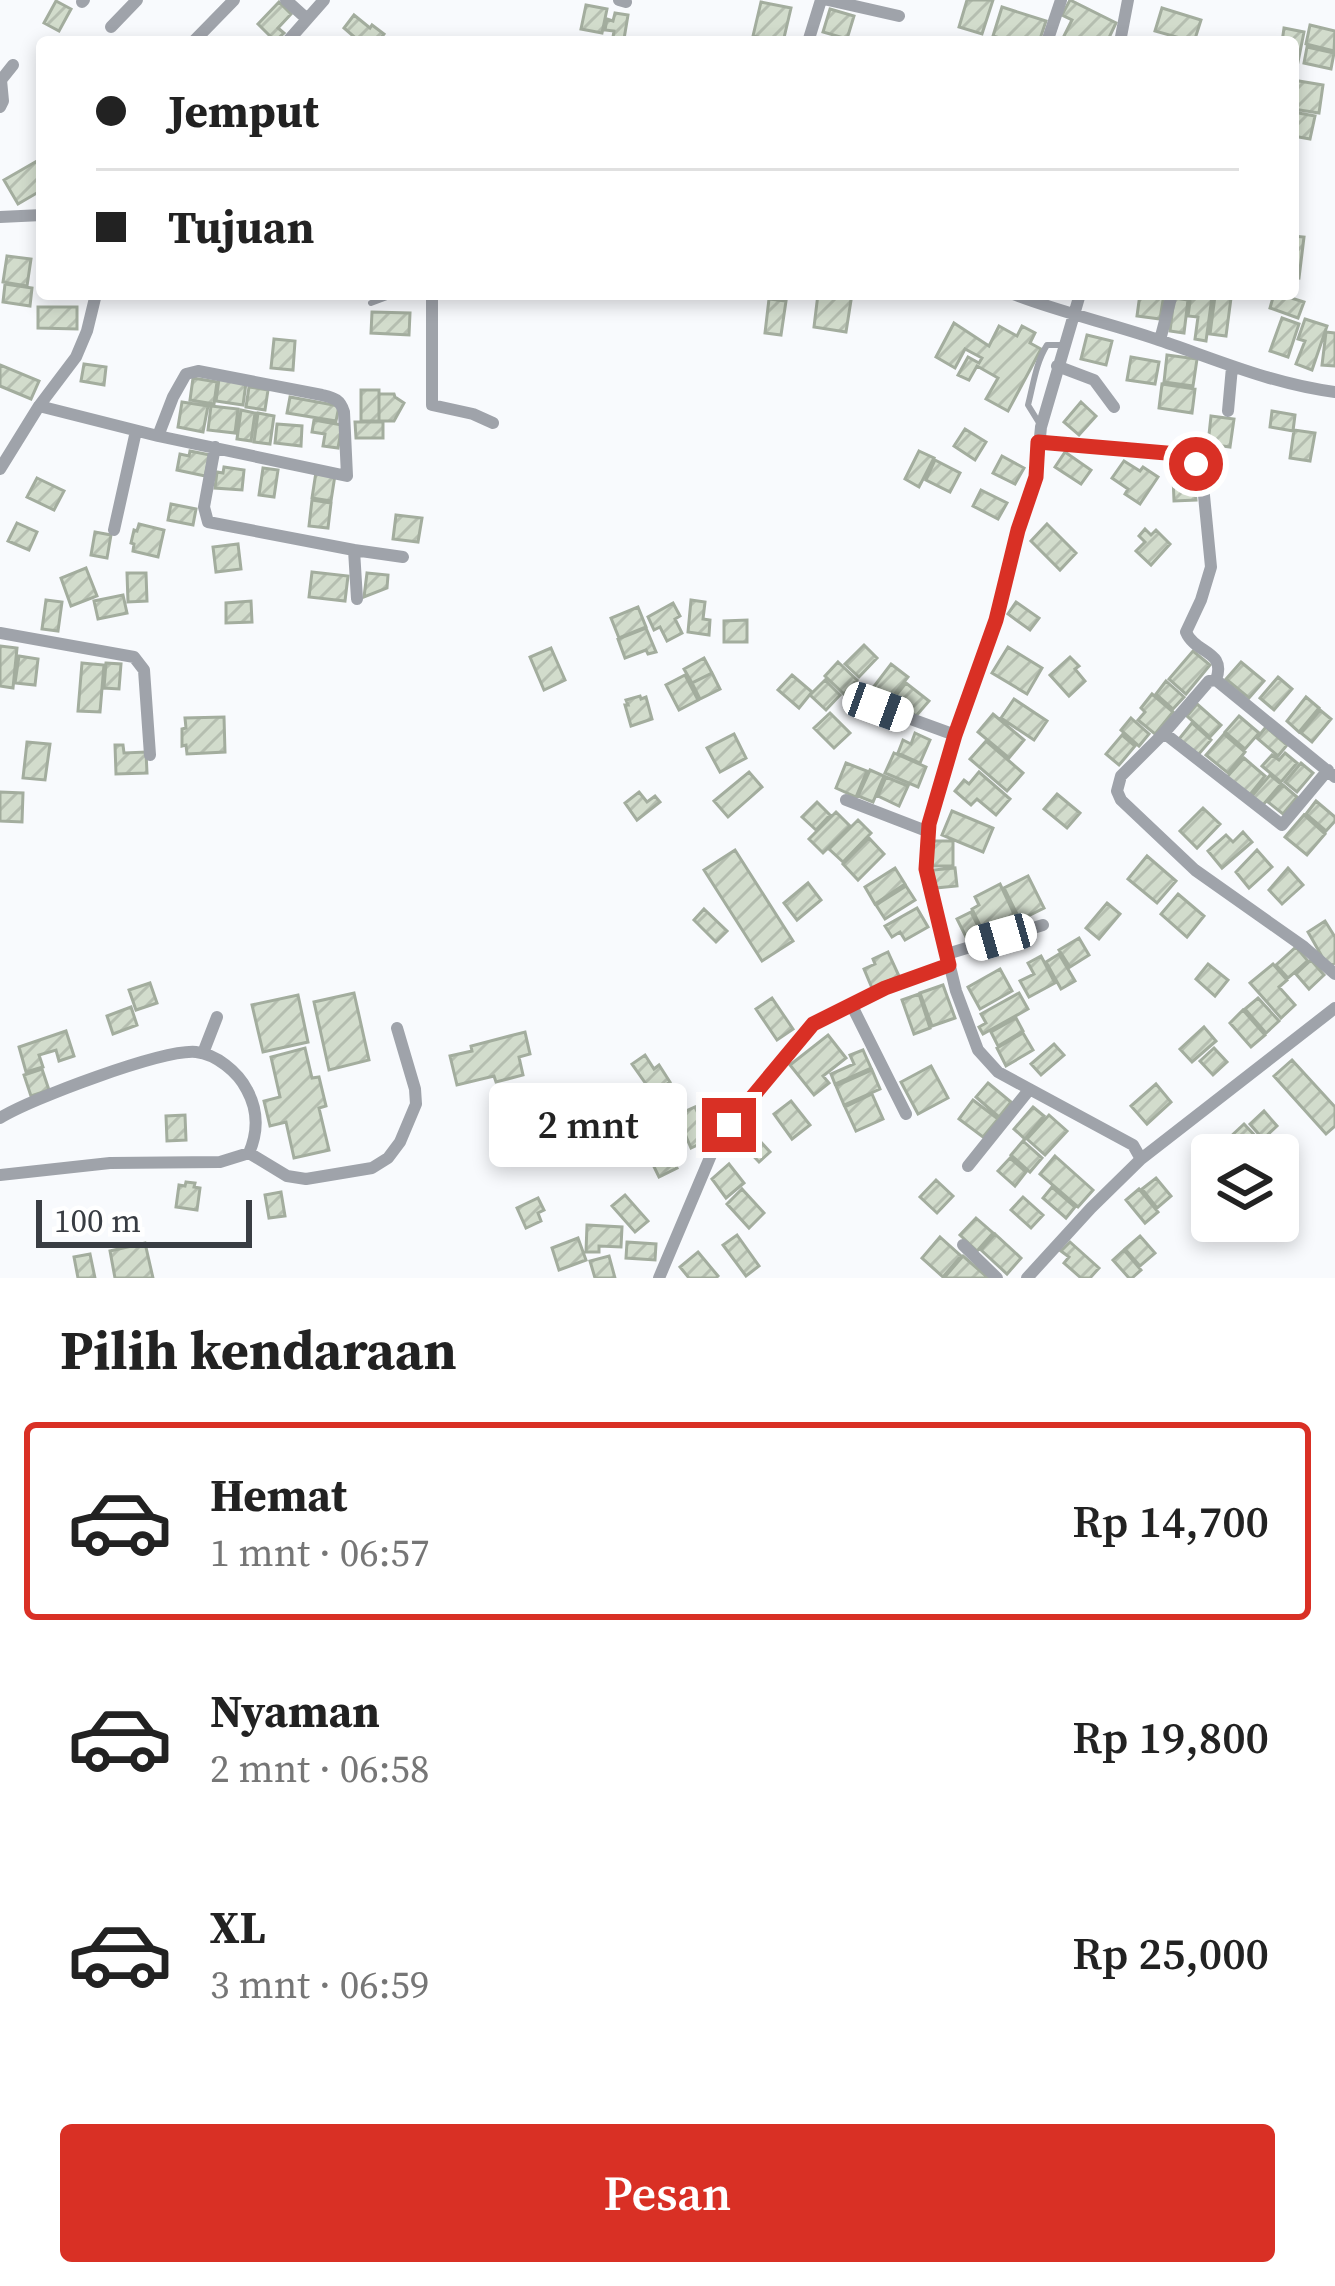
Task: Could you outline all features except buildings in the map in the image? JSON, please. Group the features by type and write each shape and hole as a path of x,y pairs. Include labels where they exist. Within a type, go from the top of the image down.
{"street":[{"path":"111,27 136,0"},
{"path":"199,36 234,0"},
{"path":"286,0 308,19"},
{"path":"292,36 324,0"},
{"path":"810,36 825,0 898,16"},
{"path":"1049,36 1061,0"},
{"path":"1121,36 1128,0"},
{"path":"0,107 1,80 13,65"},
{"path":"0,217 36,214"},
{"path":"0,469 76,357 95,300"},
{"path":"432,300 432,405 493,423"},
{"path":"1032,300 1232,367 1335,392"},
{"path":"1078,300 1041,427 1036,477 996,620 955,735 928,832 926,869 966,1024 978,1051 998,1072 1133,1145 1141,1160"},
{"path":"1160,340 1170,300"},
{"path":"1057,366 1094,380 1114,407"},
{"path":"1228,412 1232,367"},
{"path":"39,406 136,431 158,436 215,447 347,476 344,412 335,398 322,395 198,371 187,374 158,436"},
{"path":"114,530 136,431"},
{"path":"1038,442 1191,457 1202,475 1211,567 1186,632 1189,640 1218,662 1216,680"},
{"path":"215,447 204,507 208,522 403,557"},
{"path":"354,550 357,599"},
{"path":"0,633 134,657 144,670 150,755"},
{"path":"1164,733 1282,826 1331,774 1216,680 1209,681 1121,776 1117,790 1120,800 1195,870 1335,974"},
{"path":"878,707 955,735"},
{"path":"846,800 928,832"},
{"path":"658,1278 704,1169 729,1125 813,1024 948,960 1043,925"},
{"path":"852,1006 906,1114"},
{"path":"1027,1278 1141,1160 1335,1008"},
{"path":"202,1052 217,1017"},
{"path":"249,1153 286,1176 306,1179 372,1168 388,1158 416,1104 397,1028"},
{"path":"0,1118 92,1079 168,1054 202,1052 232,1070 250,1094 256,1125 249,1153 220,1162 110,1163 0,1175"},
{"path":"968,1166 1029,1090"},
{"path":"963,1245 997,1278"}],"lane":[{"path":"371,303 379,300"},
{"path":"1041,427 1028,406 1042,353 1047,345 1063,345"}],"route":[{"path":"729,1125 813,1024 885,988 949,965 926,869 929,824 996,620 1036,477 1038,442 1178,454 1191,457 1196,464"}]}
